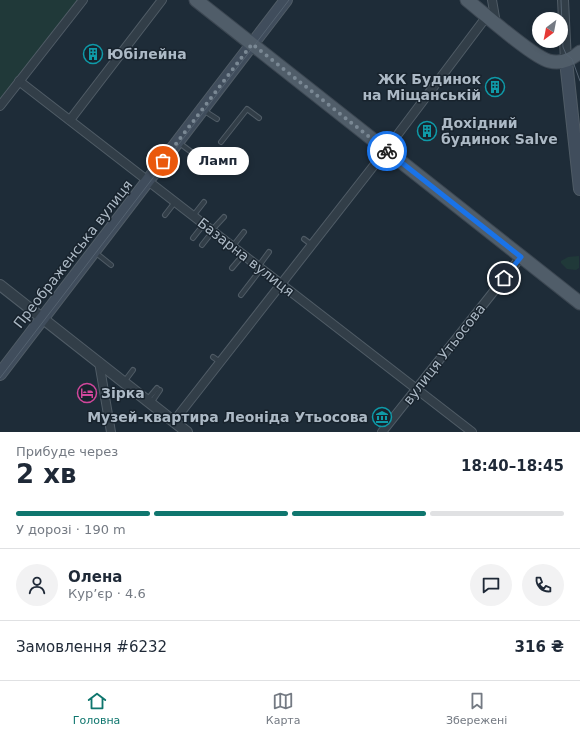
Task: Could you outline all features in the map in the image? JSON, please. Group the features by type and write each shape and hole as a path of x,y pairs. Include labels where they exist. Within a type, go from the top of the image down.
{"main road":[{"path":"196,0 580,303"},
{"name":"Преображенська вулиця","path":"0,374 286,0"},
{"path":"467,0 543,59 551,62 566,61 572,59 580,52"},
{"path":"566,61 580,189"}],"street":[{"path":"0,106 83,0"},
{"path":"70,120 162,0"},
{"path":"174,421 217,359 228,353 312,245 324,224 386,150 491,19 492,0"},
{"path":"563,0 566,61"},
{"name":"Базарна вулиця","path":"19,81 472,432"},
{"name":"вулиця Утьосова","path":"382,432 521,257"},
{"path":"0,285 188,432"},
{"path":"99,362 111,432"}],"lane":[{"path":"203,109 217,119"},
{"path":"220,142 228,129 248,109 259,118"},
{"path":"178,142 202,160"},
{"path":"165,215 176,202"},
{"path":"193,216 204,202"},
{"path":"202,245 224,217"},
{"path":"193,238 204,224"},
{"path":"233,247 244,232"},
{"path":"304,238 312,245"},
{"path":"94,251 112,265"},
{"path":"241,295 269,252"},
{"path":"232,268 243,255"},
{"path":"124,382 133,370"},
{"path":"149,402 158,389"}],"green space":[{"path":"0,0 83,0 0,106"},
{"path":"579,256 579,268 576,270 567,269 561,263 561,261 568,257"}],"tram line":[{"path":"0,378 289,0"},
{"path":"561,0 563,47 566,54 572,59 580,81"}],"way so far":[{"path":"163,161 252,44 387,151"}],"place":[{"name":"Юбілейна","path":"93,54"},
{"name":"ЖК Будинок на Міщанській","path":"495,87"},
{"name":"Дохідний будинок Salve","path":"427,131"},
{"name":"Ламп","path":"163,161"},
{"name":"Зірка","path":"87,393"},
{"name":"Музей-квартира Леоніда Утьосова","path":"382,417"}],"route":[{"path":"387,151 521,257 504,278"}]}
